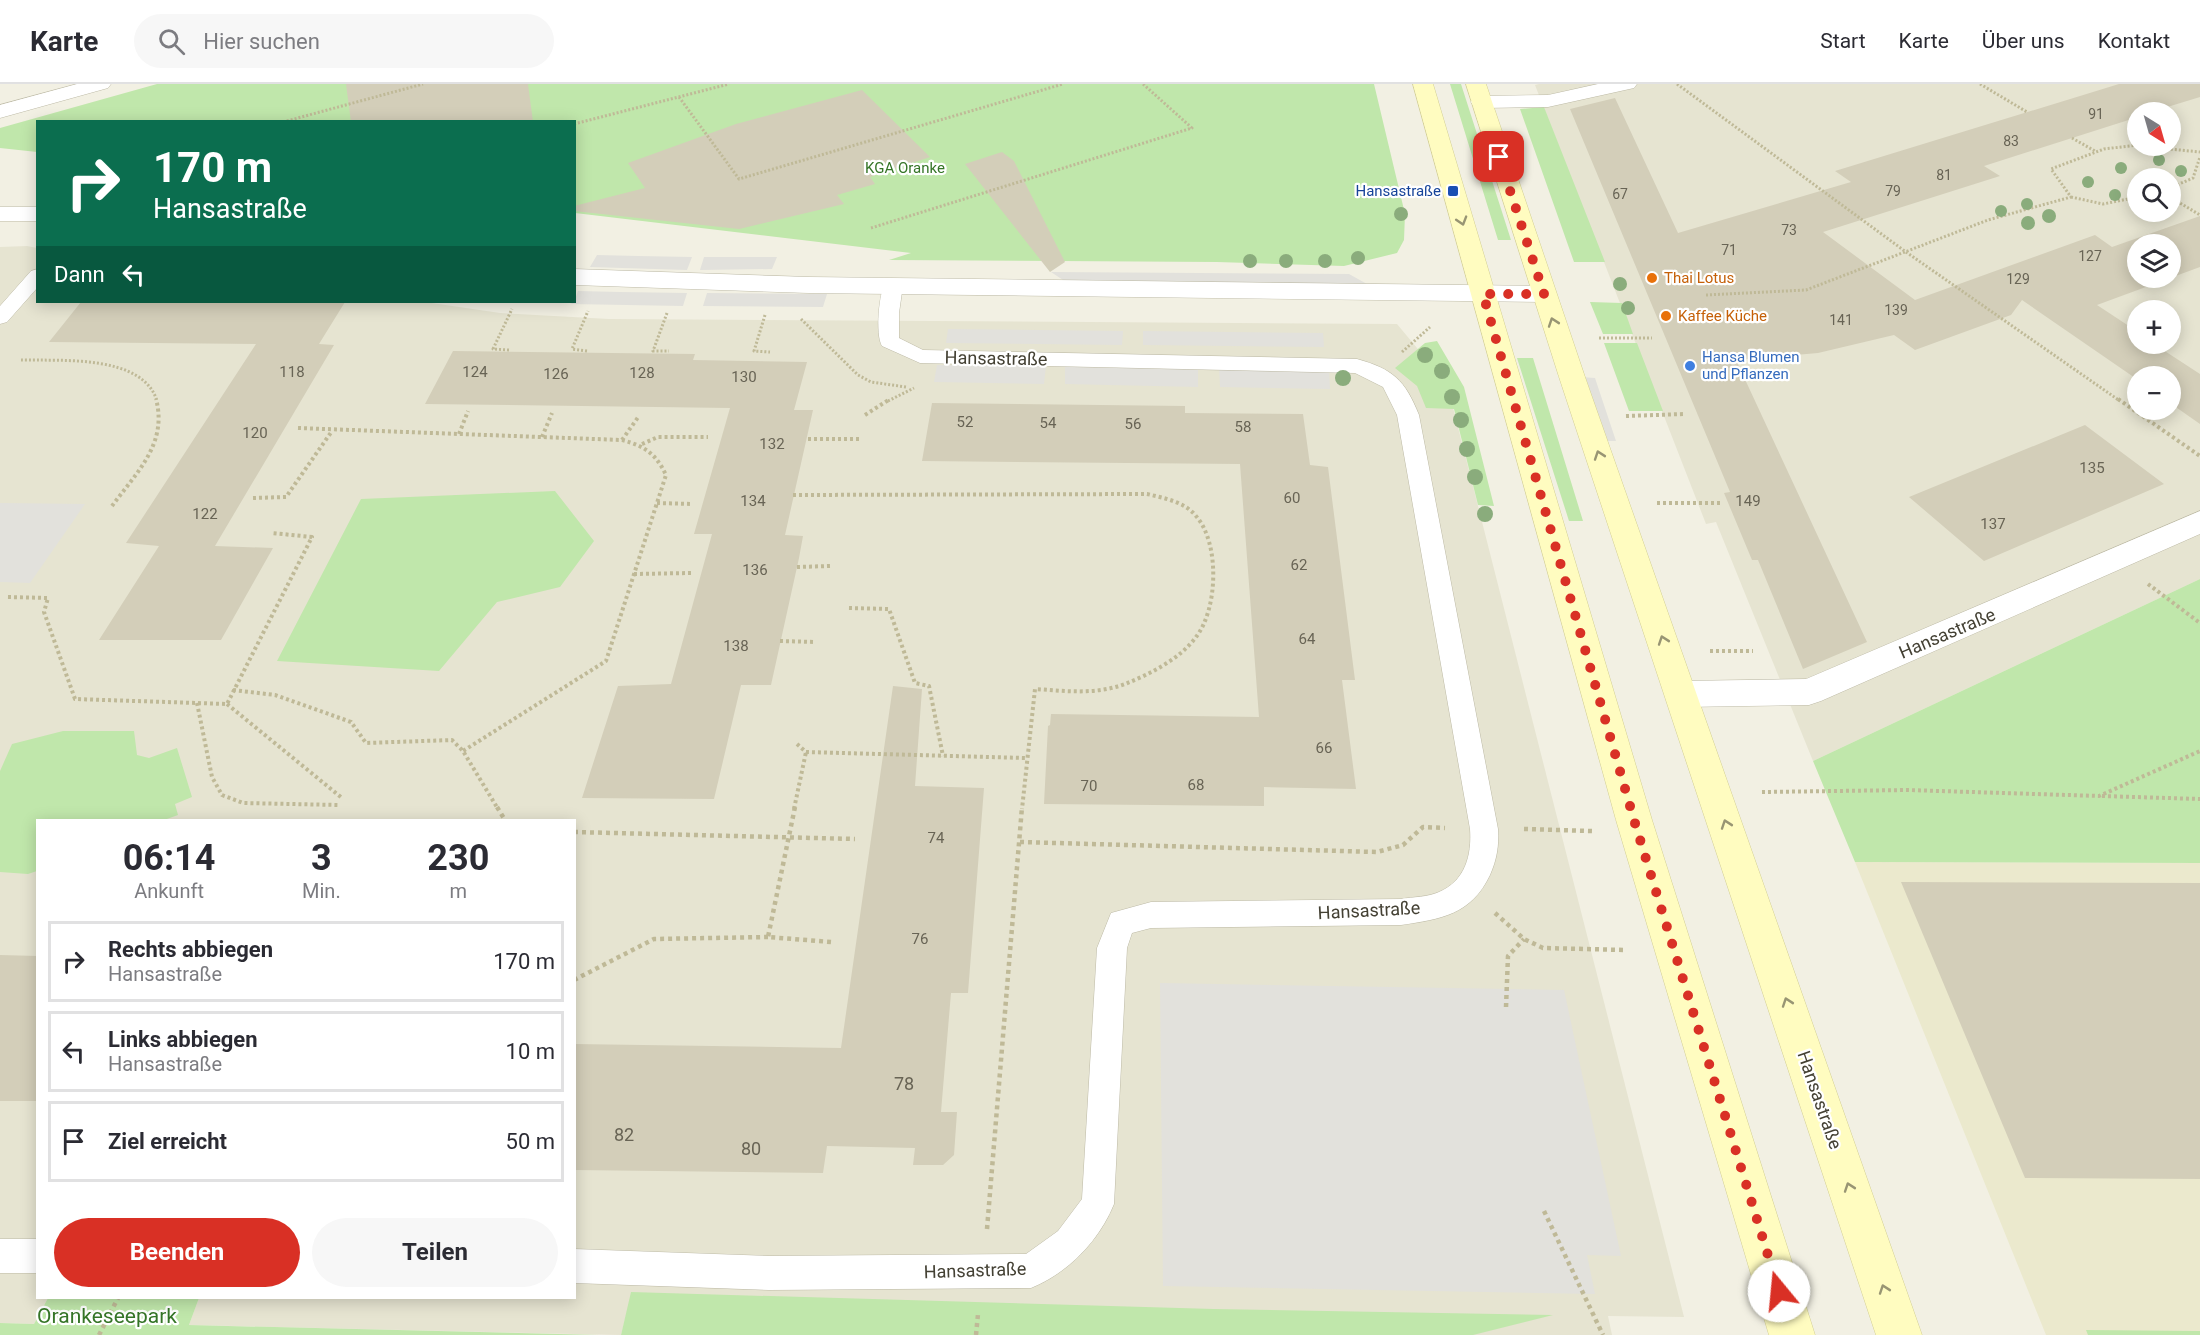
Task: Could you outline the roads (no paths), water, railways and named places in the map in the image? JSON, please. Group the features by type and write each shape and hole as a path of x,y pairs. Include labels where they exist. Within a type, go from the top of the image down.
{"main road":[{"path":"1423,84 1634,820 1792,1335"},
{"name":"Hansastraße","path":"1479,93 1544,294 1899,1335"}],"street":[{"path":"0,112 101,84"},
{"name":"Hansastraße","path":"1479,93 1548,101 1627,84"},
{"path":"0,214 36,214"},
{"path":"576,277 893,285 1544,294"},
{"name":"Hansastraße","path":"1682,694 1809,692 2200,522"}],"lane":[{"path":"0,318 36,277"},
{"name":"Hansastraße","path":"576,1266 769,1273 1031,1271 1070,1243 1098,1204 1112,948 1121,922 1151,915 1401,912 1439,906 1468,888 1481,867 1486,843 1484,829 1408,415 1398,388 1376,372 1358,366 920,356 889,341 889,313 893,285"},
{"path":"0,1256 36,1256"}],"place":[{"name":"Hansastraße","path":"1453,191"},
{"name":"Thai Lotus","path":"1652,278"},
{"name":"Kaffee Küche","path":"1666,316"},
{"name":"Hansa Blumen und Pflanzen","path":"1690,366"}],"park label":[{"name":"KGA Oranke","path":"905,168"},
{"name":"Orankeseepark","path":"107,1316"}]}
